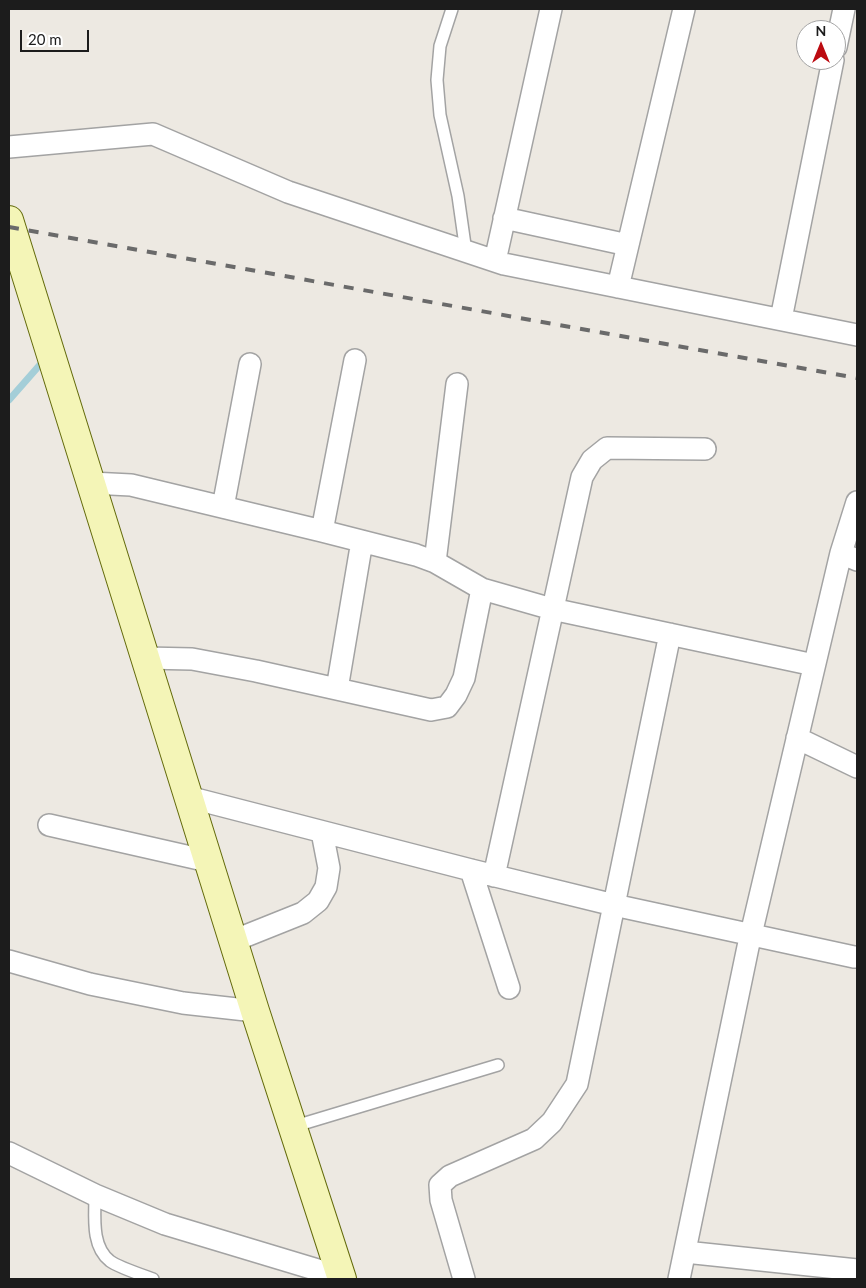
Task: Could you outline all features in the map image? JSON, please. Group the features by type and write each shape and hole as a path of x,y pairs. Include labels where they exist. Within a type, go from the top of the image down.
{"main road":[{"path":"9,220 233,941 341,1278"}],"street":[{"path":"495,261 551,9"},
{"path":"618,287 684,9"},
{"path":"781,319 831,70"},
{"path":"9,147 153,134 288,192 504,264 857,335"},
{"path":"504,218 628,245"},
{"path":"322,531 355,360"},
{"path":"223,507 250,364"},
{"path":"435,562 457,384"},
{"path":"494,876 582,477 592,460 607,448 705,449"},
{"path":"91,483 131,485 362,541 416,555 435,562 482,589 552,609 814,665"},
{"path":"677,1278 685,1252 751,934 814,665 849,556 857,502"},
{"path":"337,689 362,541"},
{"path":"145,658 192,659 256,671 431,710 447,707 456,695 464,678 482,589"},
{"path":"464,1279 442,1200 440,1185 450,1176 534,1138 552,1122 577,1084 670,634"},
{"path":"797,738 857,767"},
{"path":"188,797 614,905 854,958 857,957"},
{"path":"49,825 208,861"},
{"path":"233,941 303,914 318,901 326,887 329,868 322,832"},
{"path":"471,870 509,988"},
{"path":"9,961 90,984 183,1003 255,1011"},
{"path":"9,1153 95,1195 165,1224 341,1278"},
{"path":"685,1252 857,1270"}],"lane":[{"path":"452,9 440,46 437,80 440,115 458,196 466,252"},
{"path":"292,1127 498,1066"},
{"path":"95,1195 96,1238 101,1252 111,1262 153,1279"}],"waterway":[{"path":"9,400 45,359"}],"railway":[{"path":"9,227 857,378"}]}
